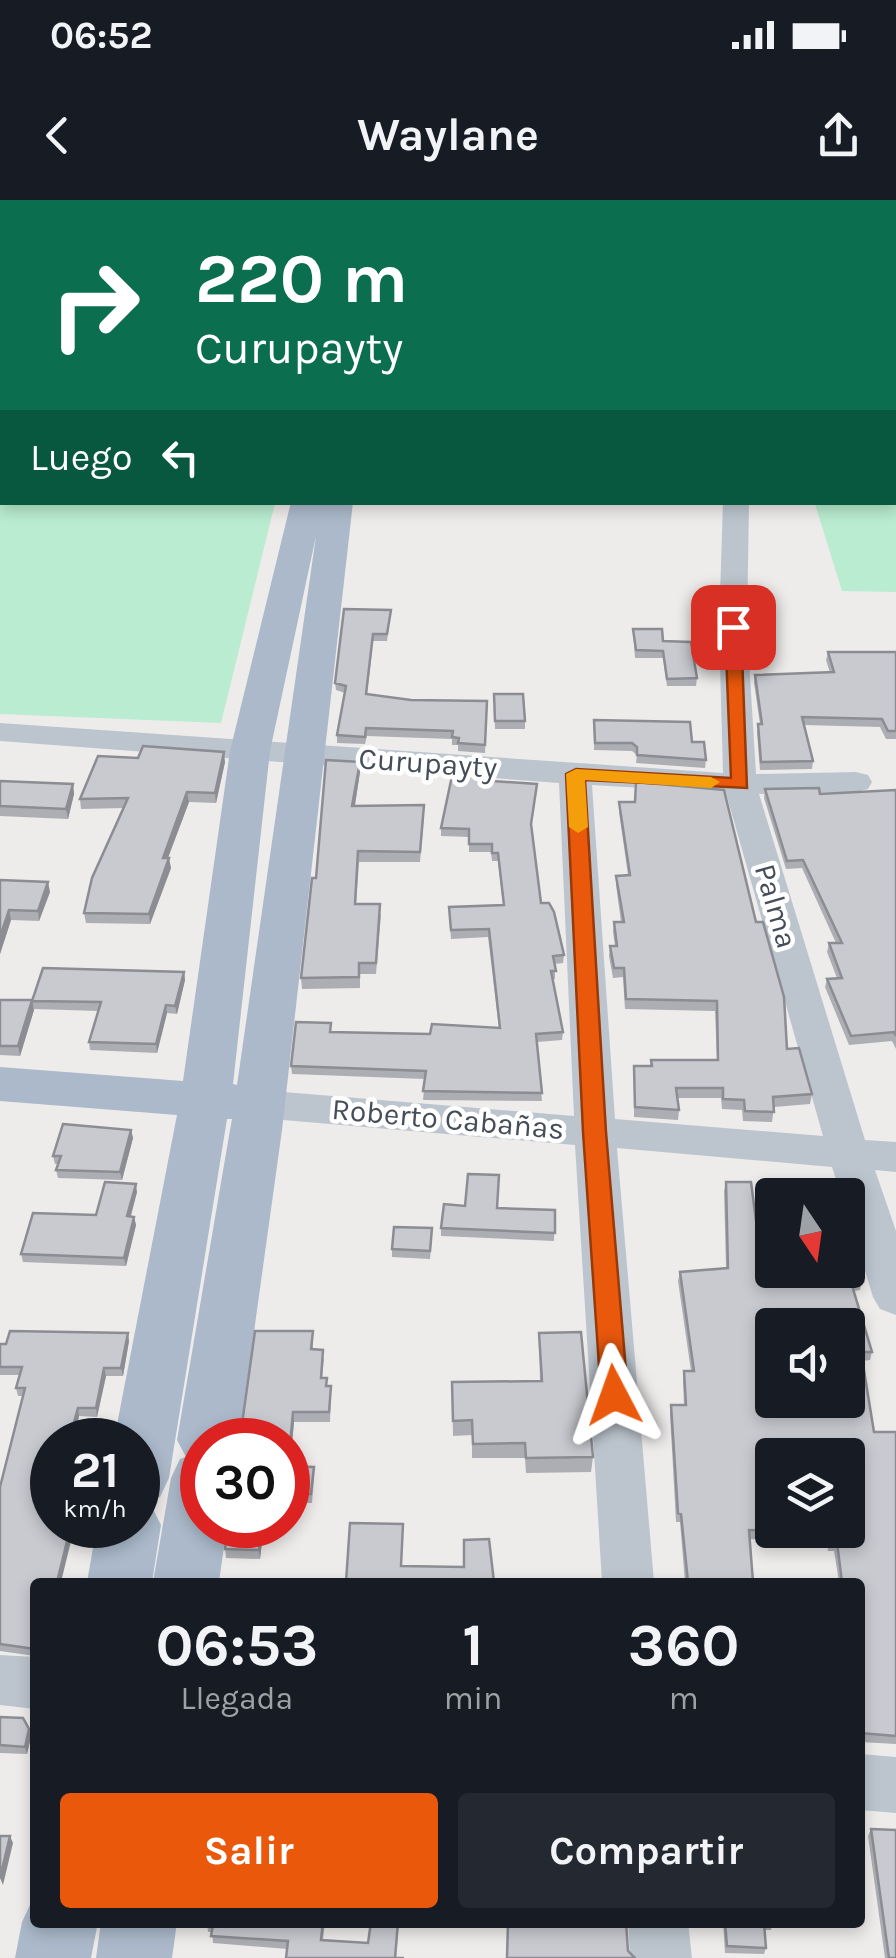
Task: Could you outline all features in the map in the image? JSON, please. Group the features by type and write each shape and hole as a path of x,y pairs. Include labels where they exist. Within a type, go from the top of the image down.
{"main road":[{"path":"149,1418 205,1100 250,751 306,505"},
{"path":"211,1418 260,1104 337,505"},
{"name":"Roberto Cabañas","path":"0,1084 260,1104"},
{"path":"120,1578 125,1548"},
{"path":"187,1578 191,1548"},
{"path":"54,1958 59,1928"},
{"path":"134,1958 137,1928"}],"street":[{"name":"Palma","path":"736,505 733,627 740,784 849,1154 896,1296"},
{"name":"Curupayty","path":"0,732 740,784 856,782"},
{"path":"576,774 594,1132 628,1578"},
{"name":"Roberto Cabañas","path":"260,1104 896,1157"},
{"path":"0,1680 30,1683"},
{"path":"865,1782 896,1785"},
{"path":"658,1928 661,1958"}],"green space":[{"path":"0,505 275,505 221,723 0,714"},
{"path":"815,505 896,505 896,592 842,591"}],"building":[{"path":"344,609 391,610 387,634 373,634 366,694 411,700 487,701 485,745 458,743 459,738 452,737 453,731 366,728 365,737 337,735 346,686 335,683"},
{"path":"633,629 662,629 663,641 691,642 697,678 667,679 663,651 636,650"},
{"path":"828,652 896,652 896,731 888,731 882,719 802,717 813,761 761,762 758,724 762,724 755,675 834,672"},
{"path":"494,694 523,694 525,721 495,721"},
{"path":"594,720 690,722 692,742 704,742 706,760 637,755 637,747 632,743 595,743"},
{"path":"143,746 224,752 215,793 187,792 163,858 169,858 149,914 84,913 92,878 128,798 80,799 98,756 138,758"},
{"path":"326,760 360,762 352,806 424,805 420,852 358,851 355,904 380,904 376,963 359,963 359,977 301,978 312,878 316,878"},
{"path":"453,771 480,773 478,780 537,784 531,824 541,903 549,903 554,912 564,955 553,956 556,971 551,971 563,1032 536,1034 542,1093 423,1091 426,1071 291,1066 296,1022 331,1023 330,1032 430,1034 432,1024 500,1028 489,929 451,930 449,907 504,905 498,853 492,853 492,844 469,844 469,829 441,828"},
{"path":"0,781 73,784 66,809 0,806"},
{"path":"636,782 724,790 756,922 763,922 784,997 787,1049 799,1048 812,1094 773,1097 774,1112 745,1111 744,1100 723,1099 723,1088 676,1088 679,1110 635,1107 634,1066 652,1066 651,1060 718,1060 717,1001 626,999 624,968 614,968 610,946 617,946 614,922 624,922 616,876 630,875 619,802 635,802"},
{"path":"819,788 820,794 896,790 896,1036 894,1032 851,1036 827,979 842,978 829,943 842,943 803,860 787,861 765,789"},
{"path":"0,880 48,882 38,911 9,910 0,937"},
{"path":"43,968 184,972 175,1006 166,1005 156,1044 89,1042 101,1002 32,1001"},
{"path":"0,1000 32,1000 18,1046 0,1046"},
{"path":"63,1124 131,1130 120,1172 56,1170 61,1156 53,1156"},
{"path":"468,1174 499,1175 497,1208 555,1210 555,1233 441,1228 444,1204 465,1206"},
{"path":"105,1182 136,1184 127,1216 134,1217 124,1258 21,1254 33,1213 96,1215"},
{"path":"726,1182 751,1182 755,1288 853,1288 859,1308 755,1308 755,1418 865,1418 865,1377 874,1432 896,1432 896,1736 865,1733 865,1578 842,1578 838,1548 865,1548 865,1438 755,1438 755,1530 749,1530 753,1578 688,1578 678,1513 671,1405 686,1405 684,1371 694,1371 680,1272 728,1268"},
{"path":"394,1227 432,1228 430,1251 392,1249"},
{"path":"865,1329 872,1352 865,1352"},
{"path":"10,1331 128,1333 121,1368 104,1368 96,1408 78,1408 75,1418 30,1418 30,1548 65,1548 58,1578 30,1578 30,1648 0,1644 0,1487 25,1388 16,1388 22,1367 0,1367 0,1344 6,1344"},
{"path":"255,1331 313,1331 311,1349 323,1350 321,1378 327,1378 326,1386 331,1386 329,1412 293,1412 292,1418 243,1418"},
{"path":"581,1332 593,1457 526,1458 525,1443 473,1444 472,1420 453,1421 452,1382 542,1381 539,1333"},
{"path":"310,1467 314,1467 310,1494"},
{"path":"350,1523 403,1524 401,1566 464,1567 464,1540 489,1539 494,1578 346,1578"},
{"path":"0,1717 23,1718 29,1729 25,1747 0,1745"},
{"path":"871,1829 896,1830 896,1958 889,1958"},
{"path":"0,1836 10,1836 0,1878"},
{"path":"212,1928 322,1928 321,1940 368,1943 370,1928 398,1928 395,1958 286,1958 288,1941 211,1936"},
{"path":"508,1928 626,1928 628,1951 635,1958 507,1958"},
{"path":"726,1928 764,1928 766,1948 727,1946"}],"slow traffic":[{"path":"578,827 576,774 711,782"}],"route":[{"path":"614,1395 594,1132 576,774 740,784 733,627"}]}
